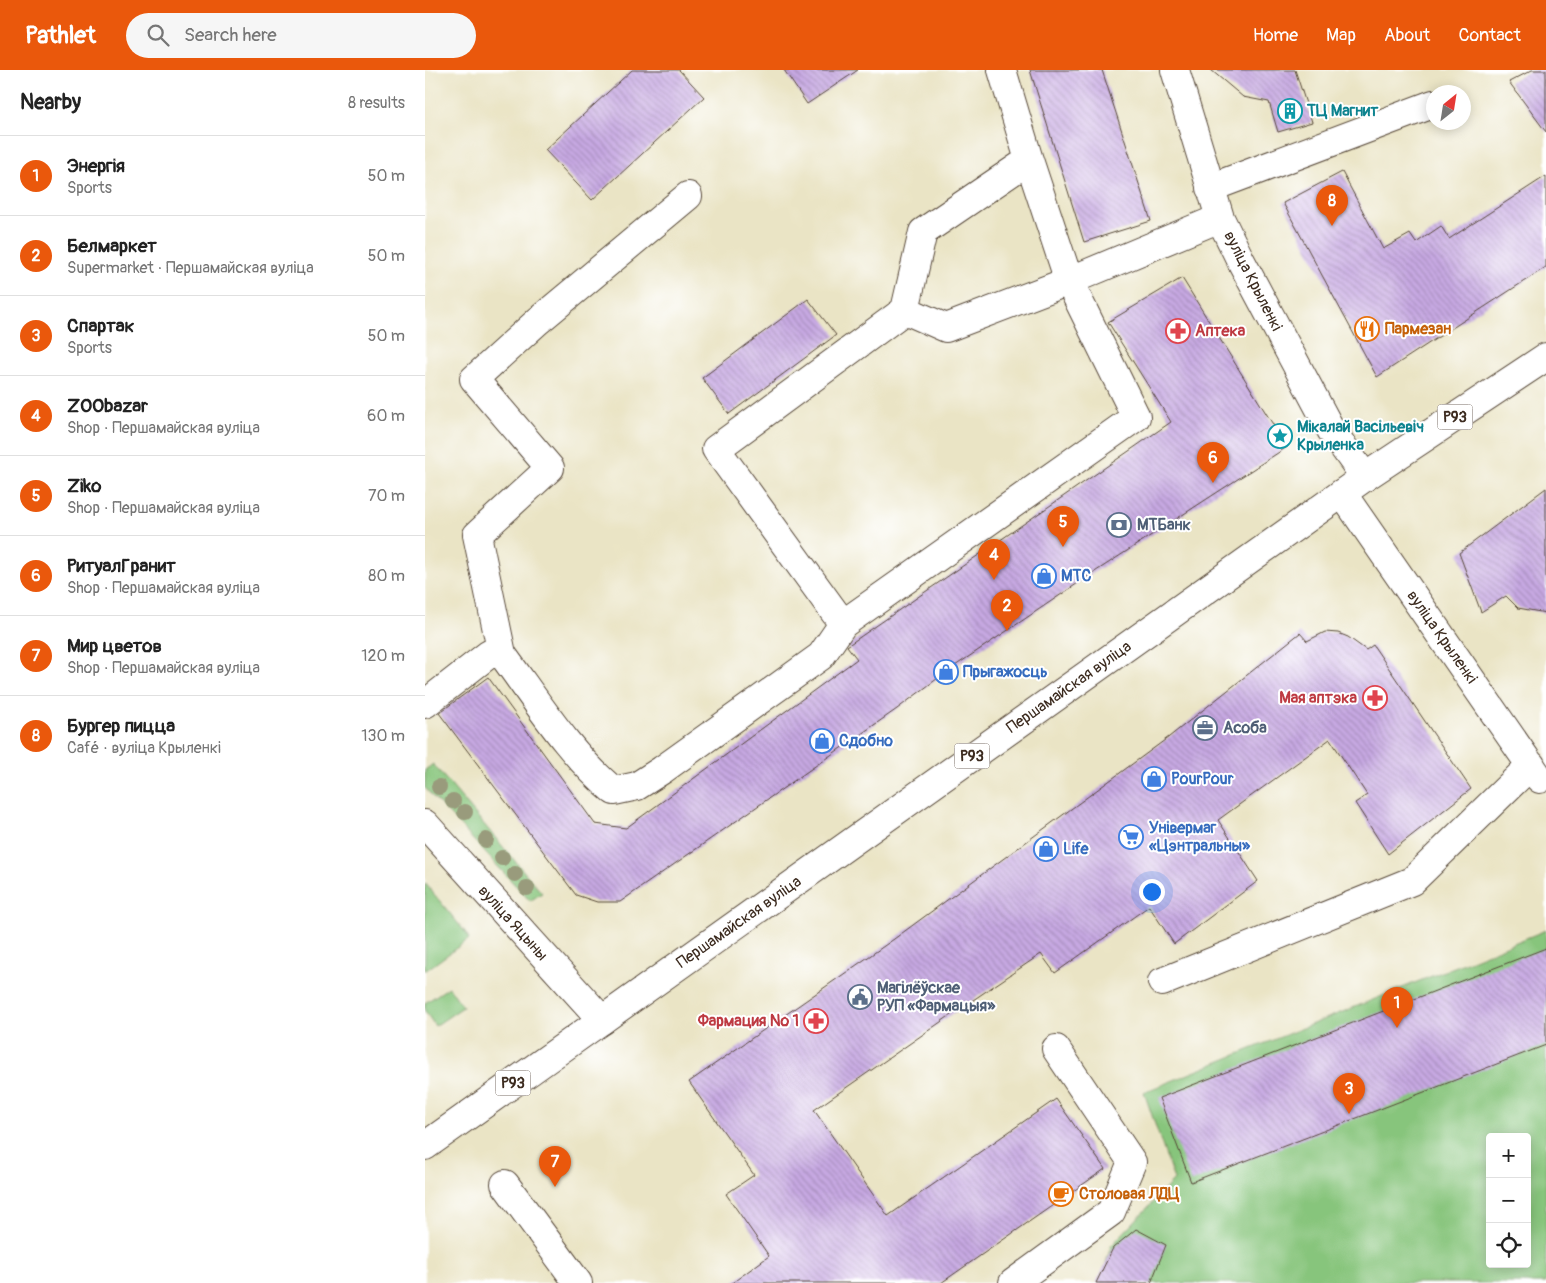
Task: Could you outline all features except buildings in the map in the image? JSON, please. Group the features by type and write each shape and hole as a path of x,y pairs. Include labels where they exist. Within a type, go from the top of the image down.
{"main road":[{"path":"689,196 538,321 474,379 550,468 477,535 502,654 576,753 597,778 614,791 637,786 662,770 821,656 843,624 1136,417 1069,282 1002,70"},
{"name":"вуліца Крыленкі","path":"1175,70 1220,218 1331,430 1365,477"},
{"path":"1210,188 1426,107"},
{"path":"843,624 716,449 905,310 923,232 1029,160"},
{"path":"905,310 947,328 1069,282 1220,218"},
{"name":"Першамайская вуліца","path":"425,1146 1342,493 1546,357"},
{"name":"вуліца Крыленкі","path":"1162,982 1412,881 1536,773 1342,493"},
{"path":"425,704 489,654 502,654"},
{"name":"вуліца Яцыны","path":"425,824 602,1020"},
{"path":"1013,1283 1111,1212 1133,1162 1057,1049"},
{"path":"505,1184 578,1283"}],"green space":[{"path":"433,764 542,893 530,901 425,788 425,770"},
{"path":"425,883 469,939 425,971"},
{"path":"1546,930 1546,1283 1100,1283 1111,1246 1174,1180 1144,1092"},
{"path":"449,987 463,1007 435,1026 425,1011 425,1003"}],"place":[{"name":"ТЦ Магнит","path":"1290,111"},
{"name":"Бургер пицца","path":"1332,226"},
{"name":"Пармезан","path":"1367,329"},
{"name":"Аптека","path":"1178,331"},
{"name":"Мікалай Васільевіч Крыленка","path":"1280,436"},
{"name":"РитуалГранит","path":"1213,483"},
{"name":"МТБанк","path":"1119,525"},
{"name":"Ziko","path":"1063,547"},
{"name":"МТС","path":"1044,576"},
{"name":"ZOObazar","path":"994,580"},
{"name":"Белмаркет","path":"1007,631"},
{"name":"Прыгажосць","path":"946,672"},
{"name":"Мая аптэка","path":"1375,698"},
{"name":"Асоба","path":"1205,728"},
{"name":"Сдобно","path":"822,741"},
{"name":"PourPour","path":"1154,779"},
{"name":"Універмаг «Цэнтральны»","path":"1131,837"},
{"name":"Life","path":"1046,849"},
{"name":"Магілёўскае РУП «Фармацыя»","path":"860,997"},
{"name":"Фармация № 1","path":"816,1021"},
{"name":"Энергія","path":"1397,1028"},
{"name":"Спартак","path":"1349,1114"},
{"name":"Мир цветов","path":"555,1187"},
{"name":"Столовая ЛДЦ","path":"1061,1194"}]}
